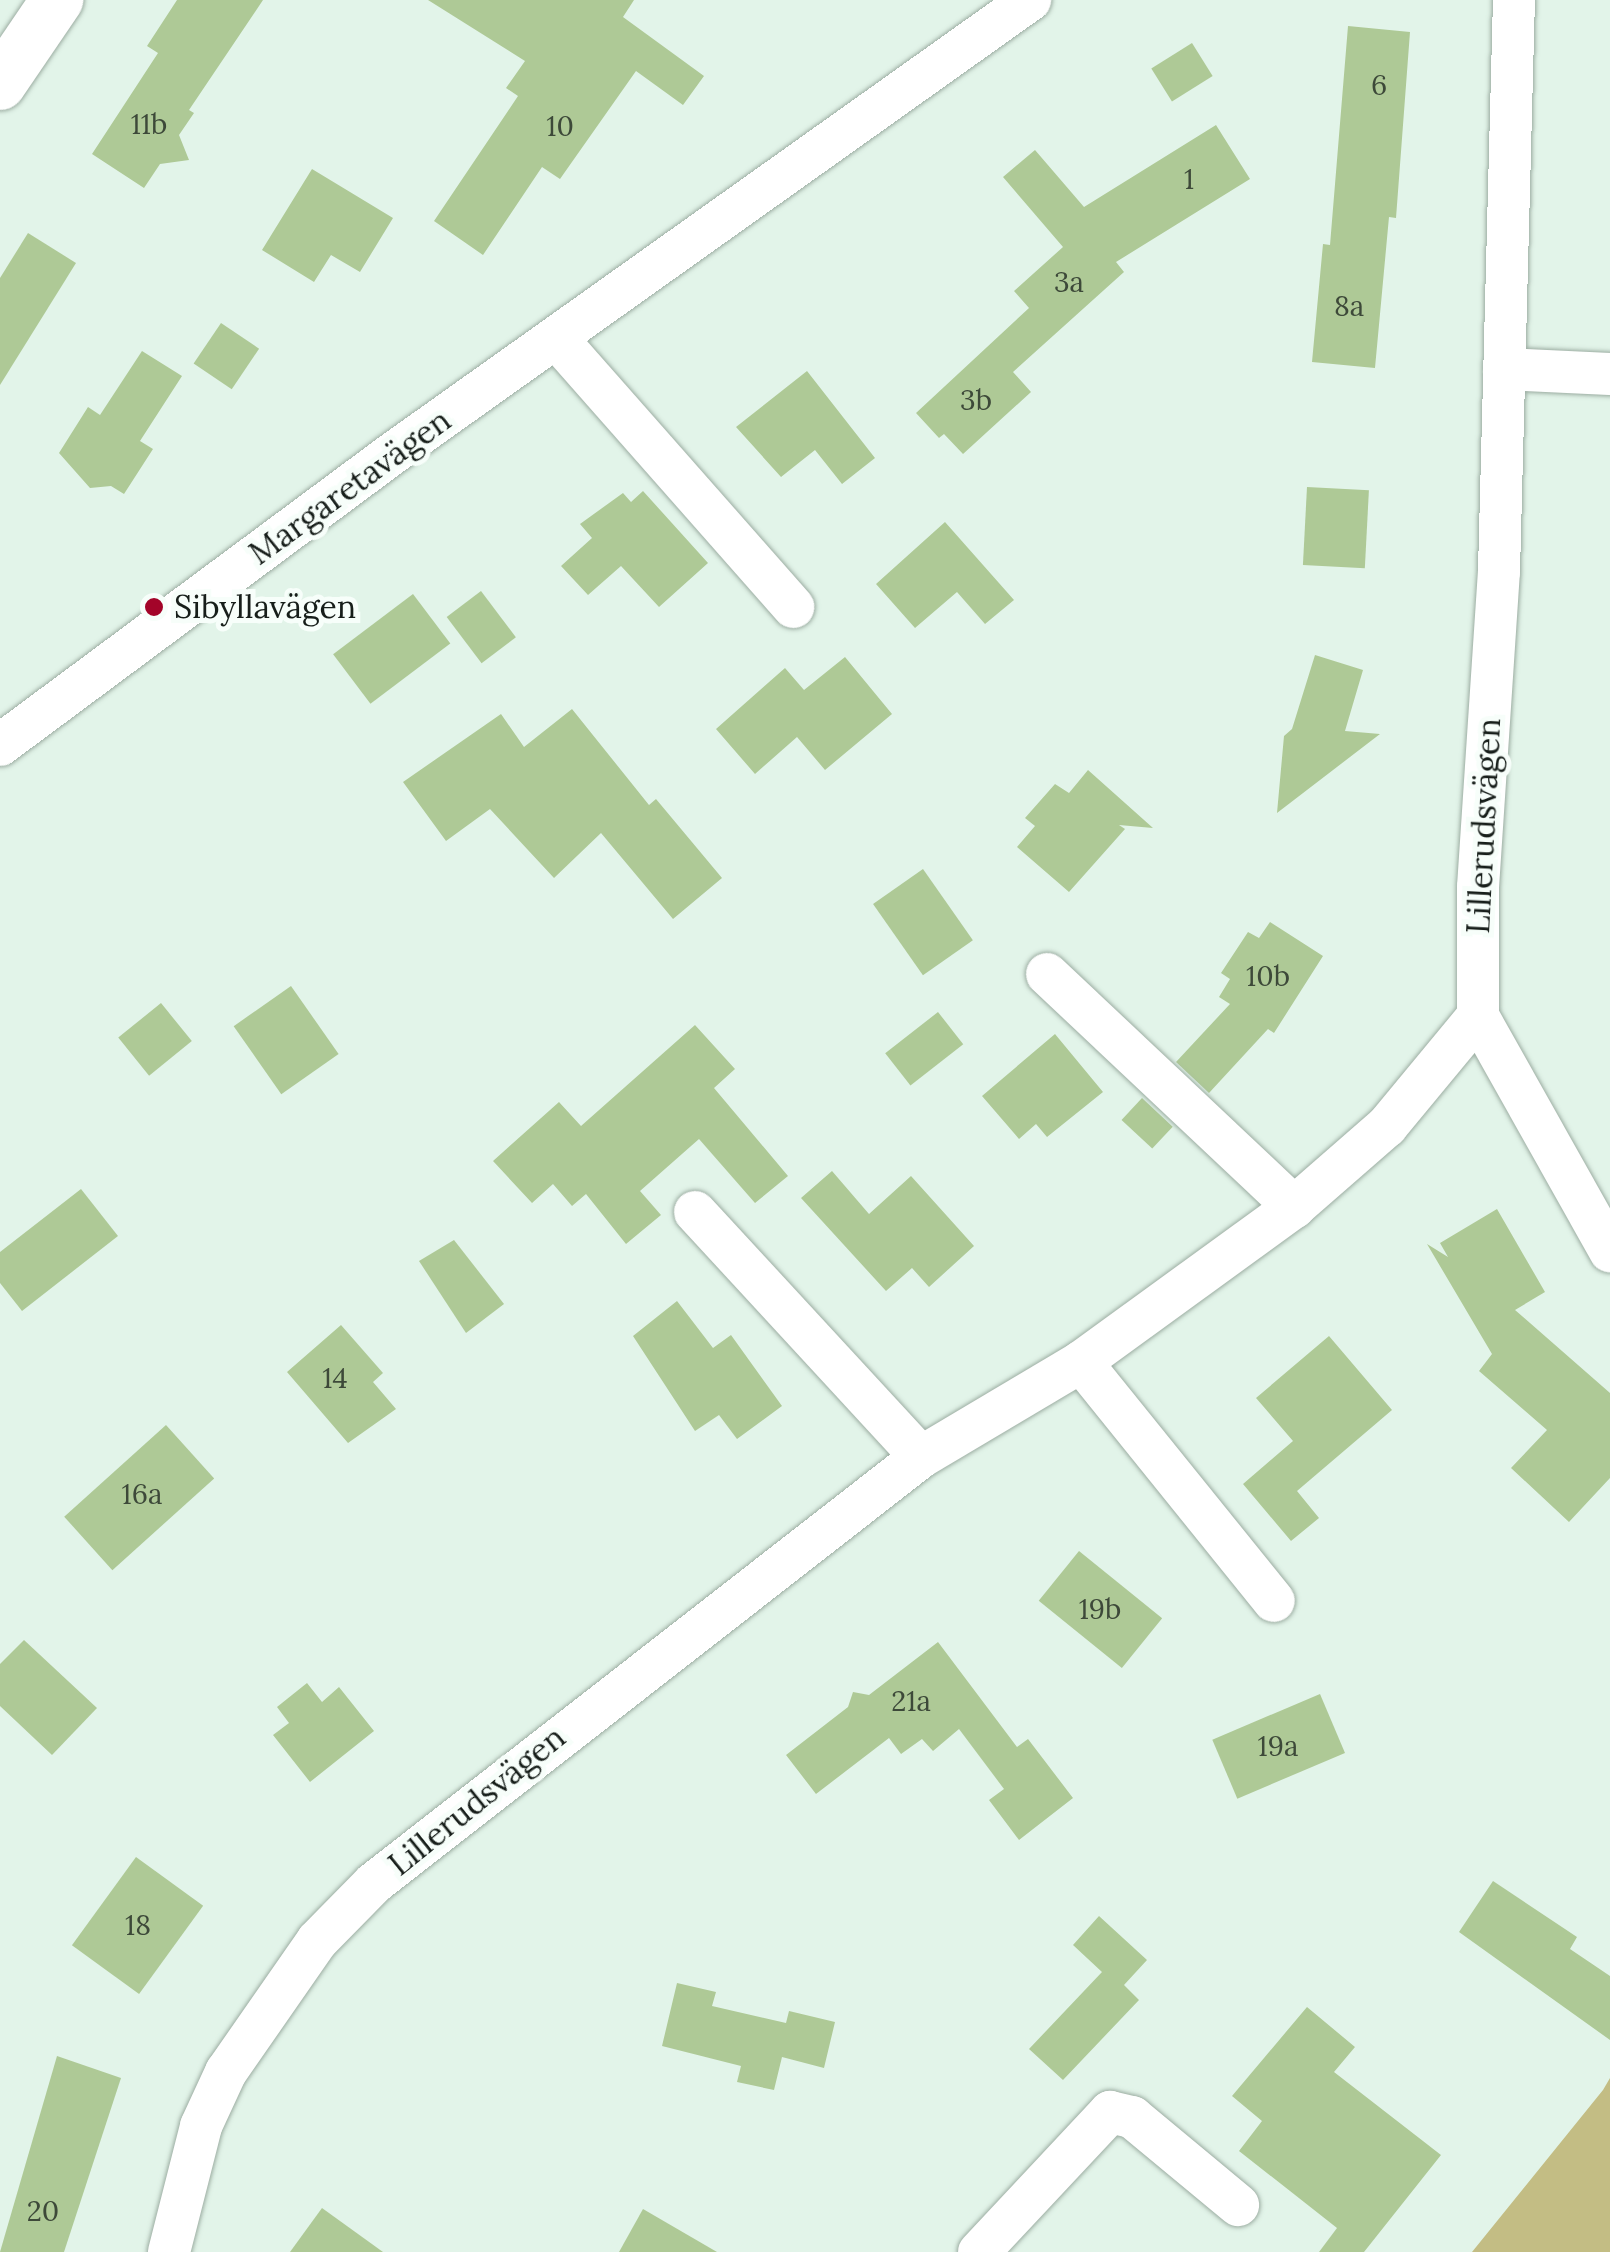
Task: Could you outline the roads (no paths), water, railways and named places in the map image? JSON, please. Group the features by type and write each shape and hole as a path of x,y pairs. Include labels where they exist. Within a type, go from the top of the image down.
{"street":[{"path":"0,84 57,0"},
{"name":"Margaretavägen","path":"0,745 1030,0"},
{"name":"Lillerudsvägen","path":"169,2252 216,2092 252,2028 332,1924 498,1780 921,1457 1080,1362 1294,1208 1387,1126 1478,1016 1478,888 1504,369 1514,0"},
{"path":"558,340 792,607"},
{"path":"1504,369 1610,374"},
{"path":"1046,974 1294,1208"},
{"path":"1478,1016 1610,1251"},
{"path":"695,1212 921,1457"},
{"path":"1080,1362 1274,1602"},
{"path":"979,2252 1110,2112 1132,2117 1238,2205"}],"place":[{"name":"Sibyllavägen","path":"154,607"}]}
